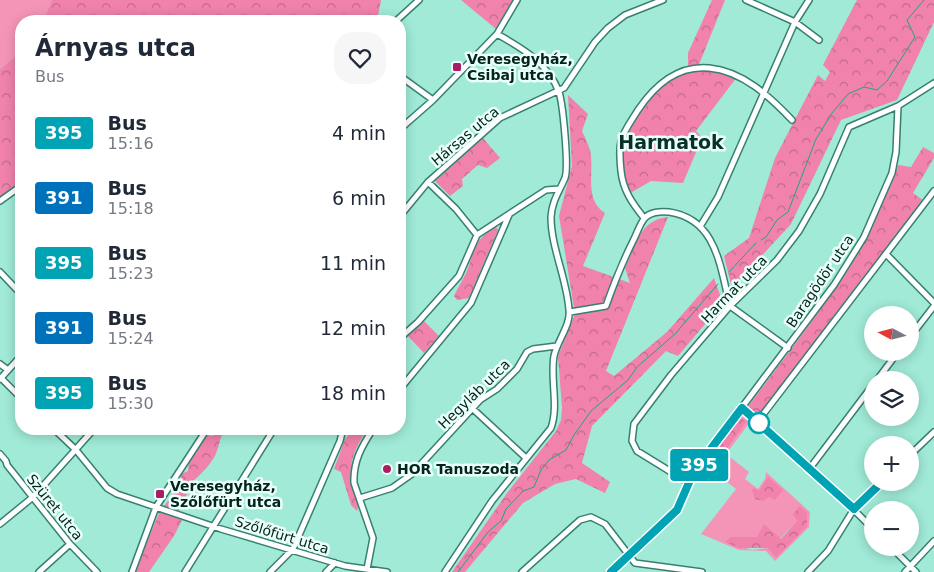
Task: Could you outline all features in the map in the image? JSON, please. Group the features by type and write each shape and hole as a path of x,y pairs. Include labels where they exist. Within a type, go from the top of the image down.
{"street":[{"path":"403,15 420,0"},
{"path":"406,124 433,100 496,34 517,0"},
{"path":"558,91 564,88 595,42 608,28 625,16 663,0"},
{"path":"746,0 795,22 819,40"},
{"path":"701,225 718,197 795,22 809,0"},
{"path":"445,572 492,501 551,428 553,421 553,374 557,346 570,312 553,234 551,216 554,200 566,171 562,108 558,91 539,62 528,52 496,34"},
{"path":"644,218 634,207 623,182 620,162 621,141 630,122 660,83 681,71 698,67 711,68 738,77 765,92 792,120"},
{"path":"406,80 433,100"},
{"path":"898,106 934,83"},
{"name":"Hársas utca","path":"406,209 428,182 500,118 558,91"},
{"name":"Harmat utca","path":"689,483 637,451 632,441 632,429 671,374 730,306 777,260 799,231 820,194 849,127 898,106"},
{"name":"Baragödör utca","path":"611,572 677,510 694,471 834,285 864,237 892,173 896,152 898,106"},
{"path":"428,182 456,209 477,235"},
{"path":"406,333 459,276 477,235 546,190 559,189"},
{"path":"0,201 15,190"},
{"path":"758,422 934,191"},
{"path":"570,312 606,306 619,270 644,218 650,214 665,211 675,213 701,225 716,249 730,306 788,348"},
{"path":"406,382 471,302 509,215"},
{"path":"886,254 934,304 919,325"},
{"path":"0,272 15,288"},
{"name":"Hegyláb utca","path":"360,498 392,488 412,474 480,400 507,379 527,352 533,349 557,346"},
{"path":"15,362 0,379 15,393"},
{"path":"0,364 8,370"},
{"path":"810,468 864,397"},
{"path":"742,408 810,468 864,520"},
{"path":"473,409 526,458"},
{"path":"919,446 934,432"},
{"name":"Szőlőfürt utca","path":"60,435 76,450 107,488 117,494 213,526 335,563 364,570 387,572"},
{"path":"0,524 33,497 89,435"},
{"path":"132,572 156,507 203,435"},
{"path":"185,572 270,435"},
{"path":"270,572 293,550 342,435"},
{"path":"364,570 373,538 354,483 355,466 359,450 369,435"},
{"name":"Szüret utca","path":"0,454 70,544 97,572"},
{"path":"808,572 828,551 854,509 873,491"},
{"path":"522,572 586,517 599,519 605,524 628,557 639,565 702,572"},
{"path":"905,572 909,565 934,541"},
{"path":"39,572 70,544"},
{"path":"900,556 916,572"},
{"path":"326,572 335,563"}],"shaded area":[{"path":"0,0 52,0 46,15 15,15 15,57 0,69"},
{"path":"741,415 750,422 726,454 749,472 745,479 758,489 765,479 766,472 810,512 809,527 775,561 766,551 739,550 701,534 736,489 704,464","holes":["797,521 776,558 767,548 752,550 726,542 730,537 780,539"]}],"green space":[{"path":"52,0 381,0 378,15 46,15"},
{"path":"461,0 512,0 513,2 496,29"},
{"path":"712,0 725,0 698,67 721,70 737,77 696,131 702,138 683,183 651,181 627,195 620,168 620,148 624,133 660,83 688,70 688,53"},
{"path":"857,0 934,0 934,22 897,100 841,120 791,224 732,288 724,256 749,238 775,158 818,75 825,81 830,72 823,65"},
{"path":"15,57 15,186 0,198 0,69"},
{"path":"568,95 588,114 582,131 590,150 592,192 598,207 605,213 583,266 630,283 625,268 640,235 651,223 668,217 606,371 614,376 667,332 714,278 723,303 678,356 666,351 592,426 582,463 610,482 605,493 576,479 555,484 523,503 465,572 452,572 507,493 556,431 561,420 562,408 558,356 575,314 559,216 572,166"},
{"path":"483,138 500,158 487,168 478,165 462,179 463,186 450,196 435,181"},
{"path":"923,147 934,153 934,158 913,193 924,201 758,416 747,408 811,322 851,262 885,199 898,165 911,167"},
{"path":"496,227 498,230 469,298 457,300 454,296 467,271 476,245 483,236"},
{"path":"424,321 439,336 424,353 407,335"},
{"path":"741,417 746,422 724,453 731,460 721,472 707,463"},
{"path":"208,435 222,435 217,451 202,473 190,484 185,480 188,487 185,503 179,507 179,511 164,506 182,483 181,474 188,471 189,461"},
{"path":"349,435 363,435 357,446 351,464 351,477 358,503 357,511 351,505 341,472 334,469 345,439"},
{"path":"768,477 783,490 775,500 769,497 763,501 755,499 752,490 754,488 759,491"},
{"path":"800,506 807,512 807,526 776,558 767,548 739,548 725,542 730,537 757,537 764,524 781,539 797,521 793,514"},
{"path":"160,511 182,520 174,536 149,572 134,572"}],"waterway":[{"path":"761,240 766,237 777,220 788,212 816,139 832,113 848,94 864,87 877,90 887,81 915,37 907,20 924,0"},
{"path":"729,272 756,243"},
{"path":"458,572 488,532 501,521 506,509 523,491 534,487 541,470 549,460 566,450 591,411 628,380 637,367 675,334 718,284"}],"bus line":[{"name":"395","path":"611,572 677,510 694,471 742,408 854,509 873,491"}],"place":[{"name":"Veresegyház, Csibaj utca","path":"457,67"},
{"name":"HOR Tanuszoda","path":"387,469"},
{"name":"Veresegyház, Szőlőfürt utca","path":"160,494"}],"district":[{"name":"Harmatok","path":"671,142"}]}
